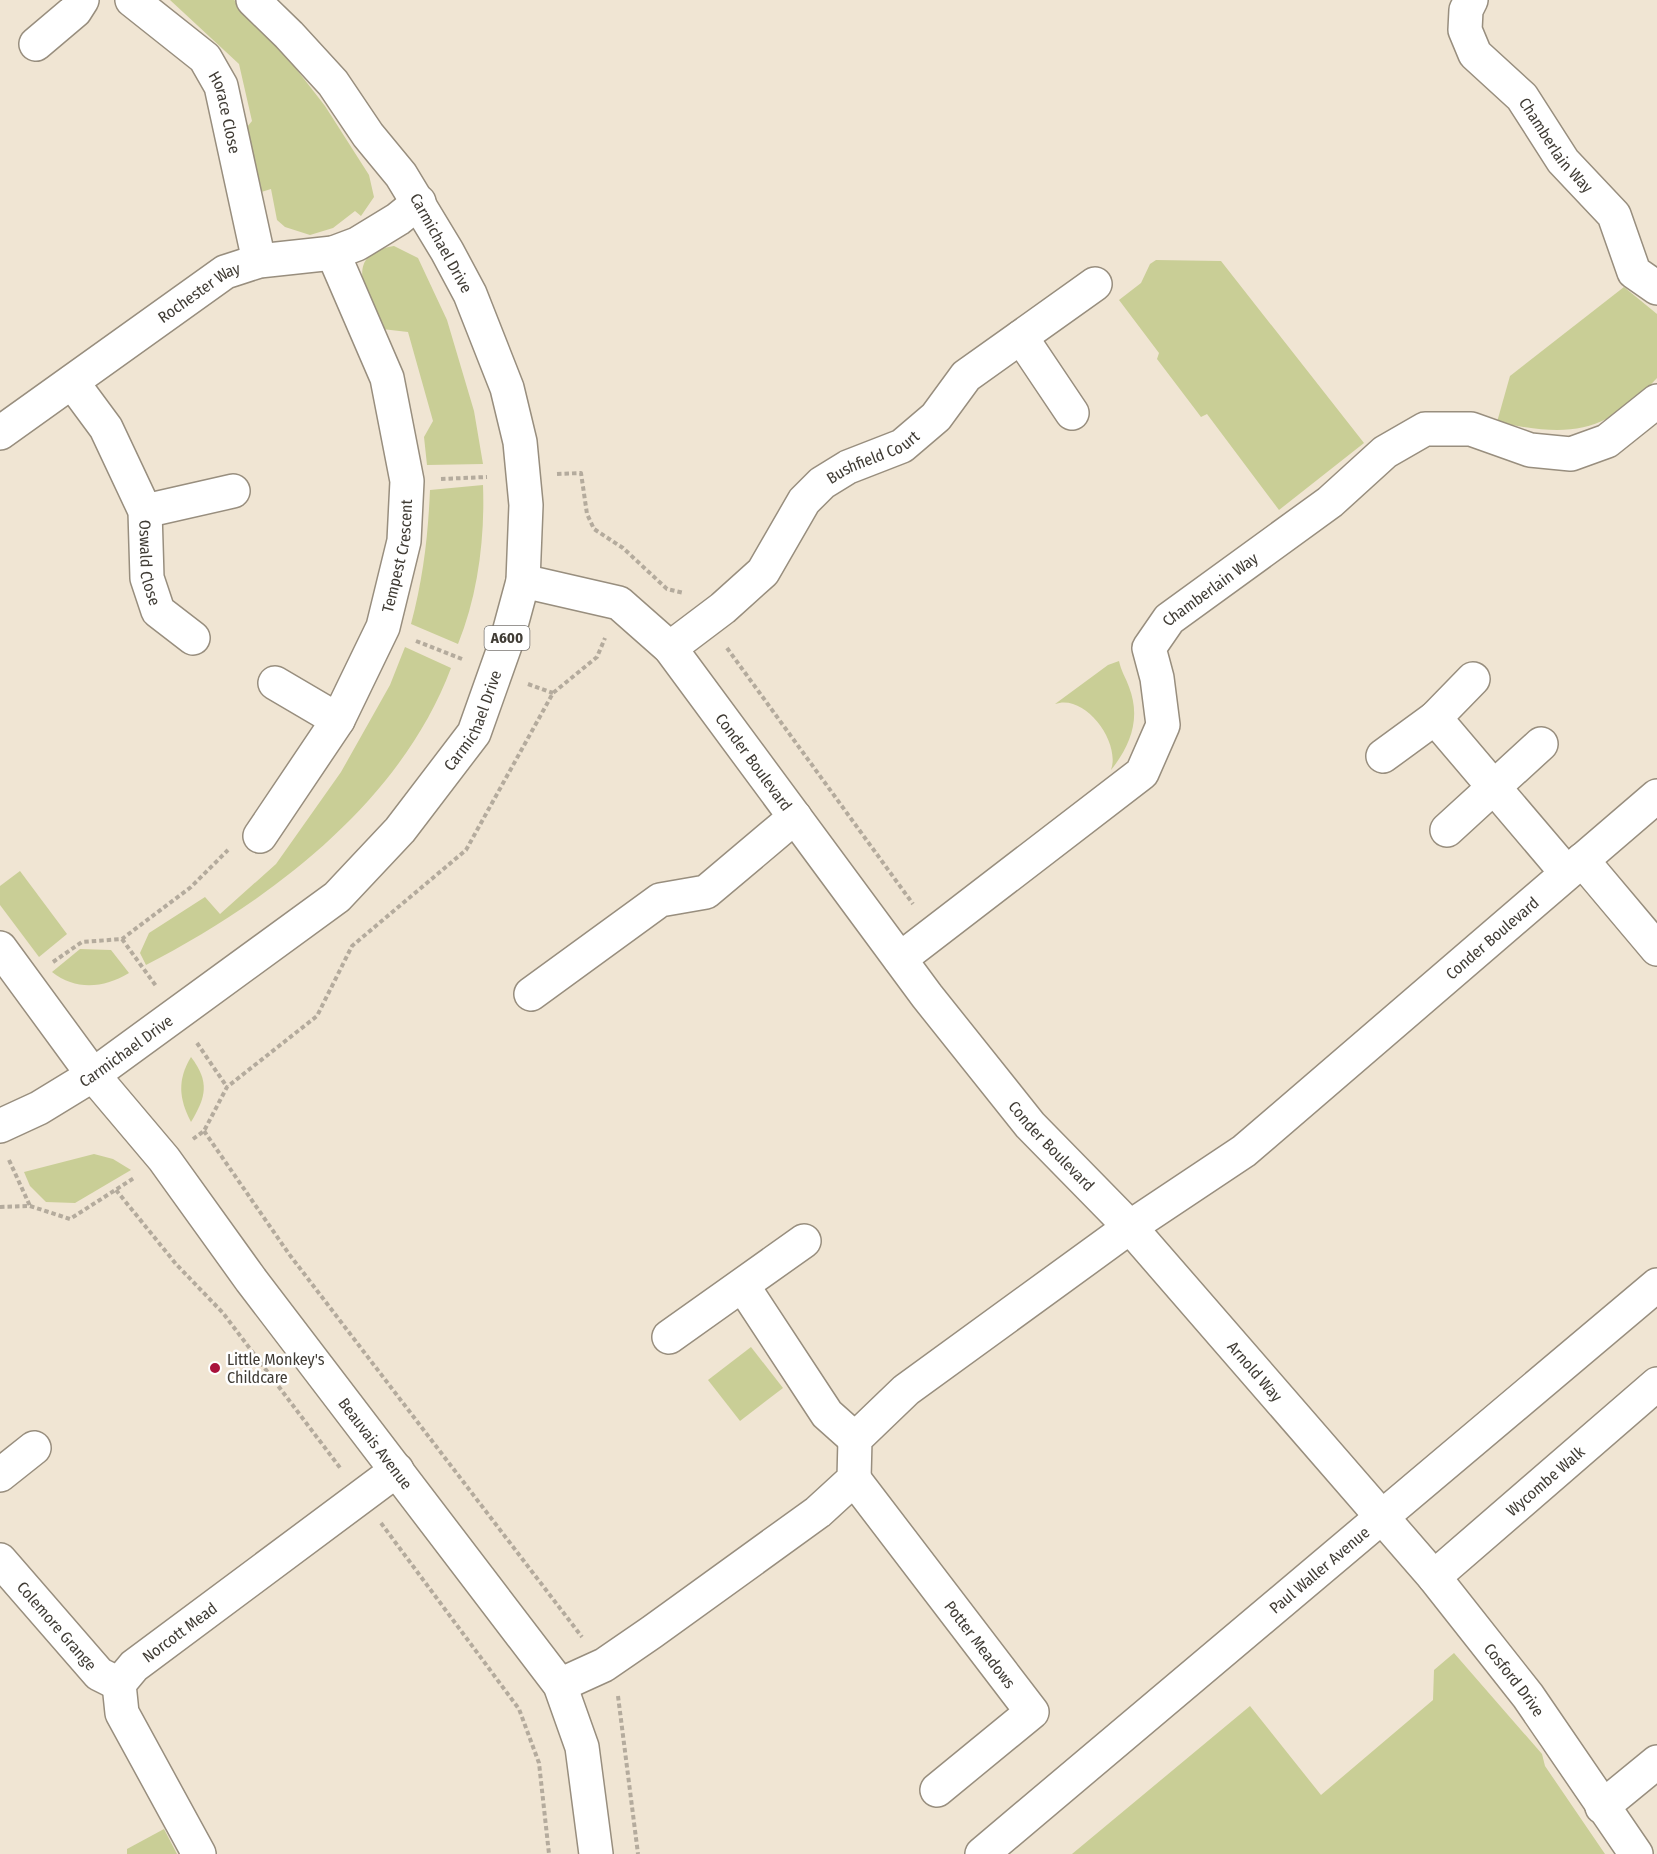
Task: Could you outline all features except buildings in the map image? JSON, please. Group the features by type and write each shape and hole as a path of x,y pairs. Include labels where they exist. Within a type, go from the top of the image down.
{"street":[{"path":"36,44 75,11 82,0"},
{"name":"Horace Close","path":"132,0 205,58 221,86 259,261"},
{"name":"Carmichael Drive","path":"3,1138 39,1108 93,1075 337,897 400,830 474,733 507,640 523,582 526,505 520,442 507,388 470,294 419,202 333,83 253,0"},
{"name":"Chamberlain Way","path":"1471,0 1466,10 1465,30 1475,54 1522,97 1563,161 1614,215 1634,272 1657,288"},
{"name":"Rochester Way","path":"0,433 225,272 259,261 333,253 357,244 398,219 419,202"},
{"name":"Tempest Crescent","path":"260,836 338,720 383,627 404,541 407,481 387,378 333,253"},
{"name":"Bushfield Court","path":"670,648 723,608 763,572 804,501 822,483 848,467 902,446 936,417 966,376 1095,284"},
{"path":"1021,337 1072,413"},
{"name":"Oswald Close","path":"72,382 106,428 145,511 147,578 158,611 193,638"},
{"name":"Chamberlain Way","path":"900,959 1142,773 1163,725 1157,678 1149,648 1169,619 1330,502 1385,452 1425,429 1471,429 1530,450 1571,454 1607,441 1657,401"},
{"path":"145,511 233,491"},
{"name":"Conder Boulevard","path":"523,582 619,603 670,648 900,959 1029,1125 1130,1227 1244,1151 1657,796"},
{"path":"1383,756 1435,718 1473,679"},
{"path":"275,683 338,720"},
{"path":"1435,718 1495,788 1657,949"},
{"path":"1448,830 1541,744"},
{"path":"531,994 660,900 706,892 795,817"},
{"name":"Beauvais Avenue","path":"0,948 93,1075 164,1159 251,1280 560,1684 582,1747 596,1854"},
{"path":"560,1684 604,1665 818,1512 854,1479 855,1439 906,1389 1130,1227"},
{"name":"Arnold Way","path":"1130,1227 1381,1516"},
{"path":"669,1337 804,1240"},
{"name":"Paul Waller Avenue","path":"982,1854 1657,1285"},
{"path":"743,1286 827,1414 855,1439"},
{"name":"Wycombe Walk","path":"1434,1577 1657,1384"},
{"path":"0,1475 34,1448"},
{"name":"Norcott Mead","path":"119,1684 134,1666 397,1470"},
{"name":"Potter Meadows","path":"854,1479 1032,1712 937,1790"},
{"name":"Cosford Drive","path":"1381,1516 1434,1577 1528,1696 1636,1854"},
{"name":"Colemore Grange","path":"0,1560 99,1674 119,1684"},
{"path":"119,1684 122,1713 199,1854"},
{"path":"1602,1807 1657,1762"}],"path":[{"path":"0,1207 30,1206 70,1219 204,1131 227,1087 317,1016 352,946 466,850 553,693 597,657 619,603 640,564"},
{"path":"24,983 82,942 122,939 191,887 233,846 260,836"},
{"path":"3,1138 30,1206"}],"green space":[{"path":"170,0 234,0 252,12 325,106 369,175 374,197 361,216 355,211 333,228 310,235 285,227 277,220 271,189 258,193 242,133 252,121 239,64"},
{"path":"394,246 418,258 447,320 474,411 483,464 427,465 424,437 433,421 408,332 382,329 370,304 362,279 367,258 377,251"},
{"path":"1156,260 1221,261 1364,443 1279,510 1207,414 1201,417 1157,359 1159,353 1119,300 1141,283 1150,264"},
{"path":"1624,287 1657,314 1657,378 1620,411 1602,421 1584,427 1565,430 1545,429 1497,422 1510,376"},
{"path":"483,485 483,525 479,566 471,606 458,644 411,624 424,558 430,490"},
{"path":"405,647 451,668 429,717 400,762 365,804 326,843 284,878 193,939 146,965 140,953 149,933 205,897 220,914 276,864 341,772 390,685"},
{"path":"1119,661 1132,698 1134,720 1129,741 1111,770 1113,759 1111,746 1098,722 1078,706 1066,703 1055,704 1108,665"},
{"path":"20,871 67,934 39,957 0,905 0,886"},
{"path":"80,949 111,950 129,973 110,982 80,985 52,972"},
{"path":"191,1057 201,1074 204,1090 200,1105 191,1122 181,1090 183,1074"},
{"path":"94,1154 113,1159 131,1170 75,1203 46,1202 30,1186 24,1172"},
{"path":"751,1347 783,1388 740,1421 708,1380"},
{"path":"1454,1653 1542,1754 1545,1766 1605,1854 1072,1854 1250,1706 1321,1795 1433,1700 1434,1670"},
{"path":"164,1829 177,1854 127,1854 127,1849"}],"place":[{"name":"Little Monkey's Childcare","path":"215,1368"}]}
